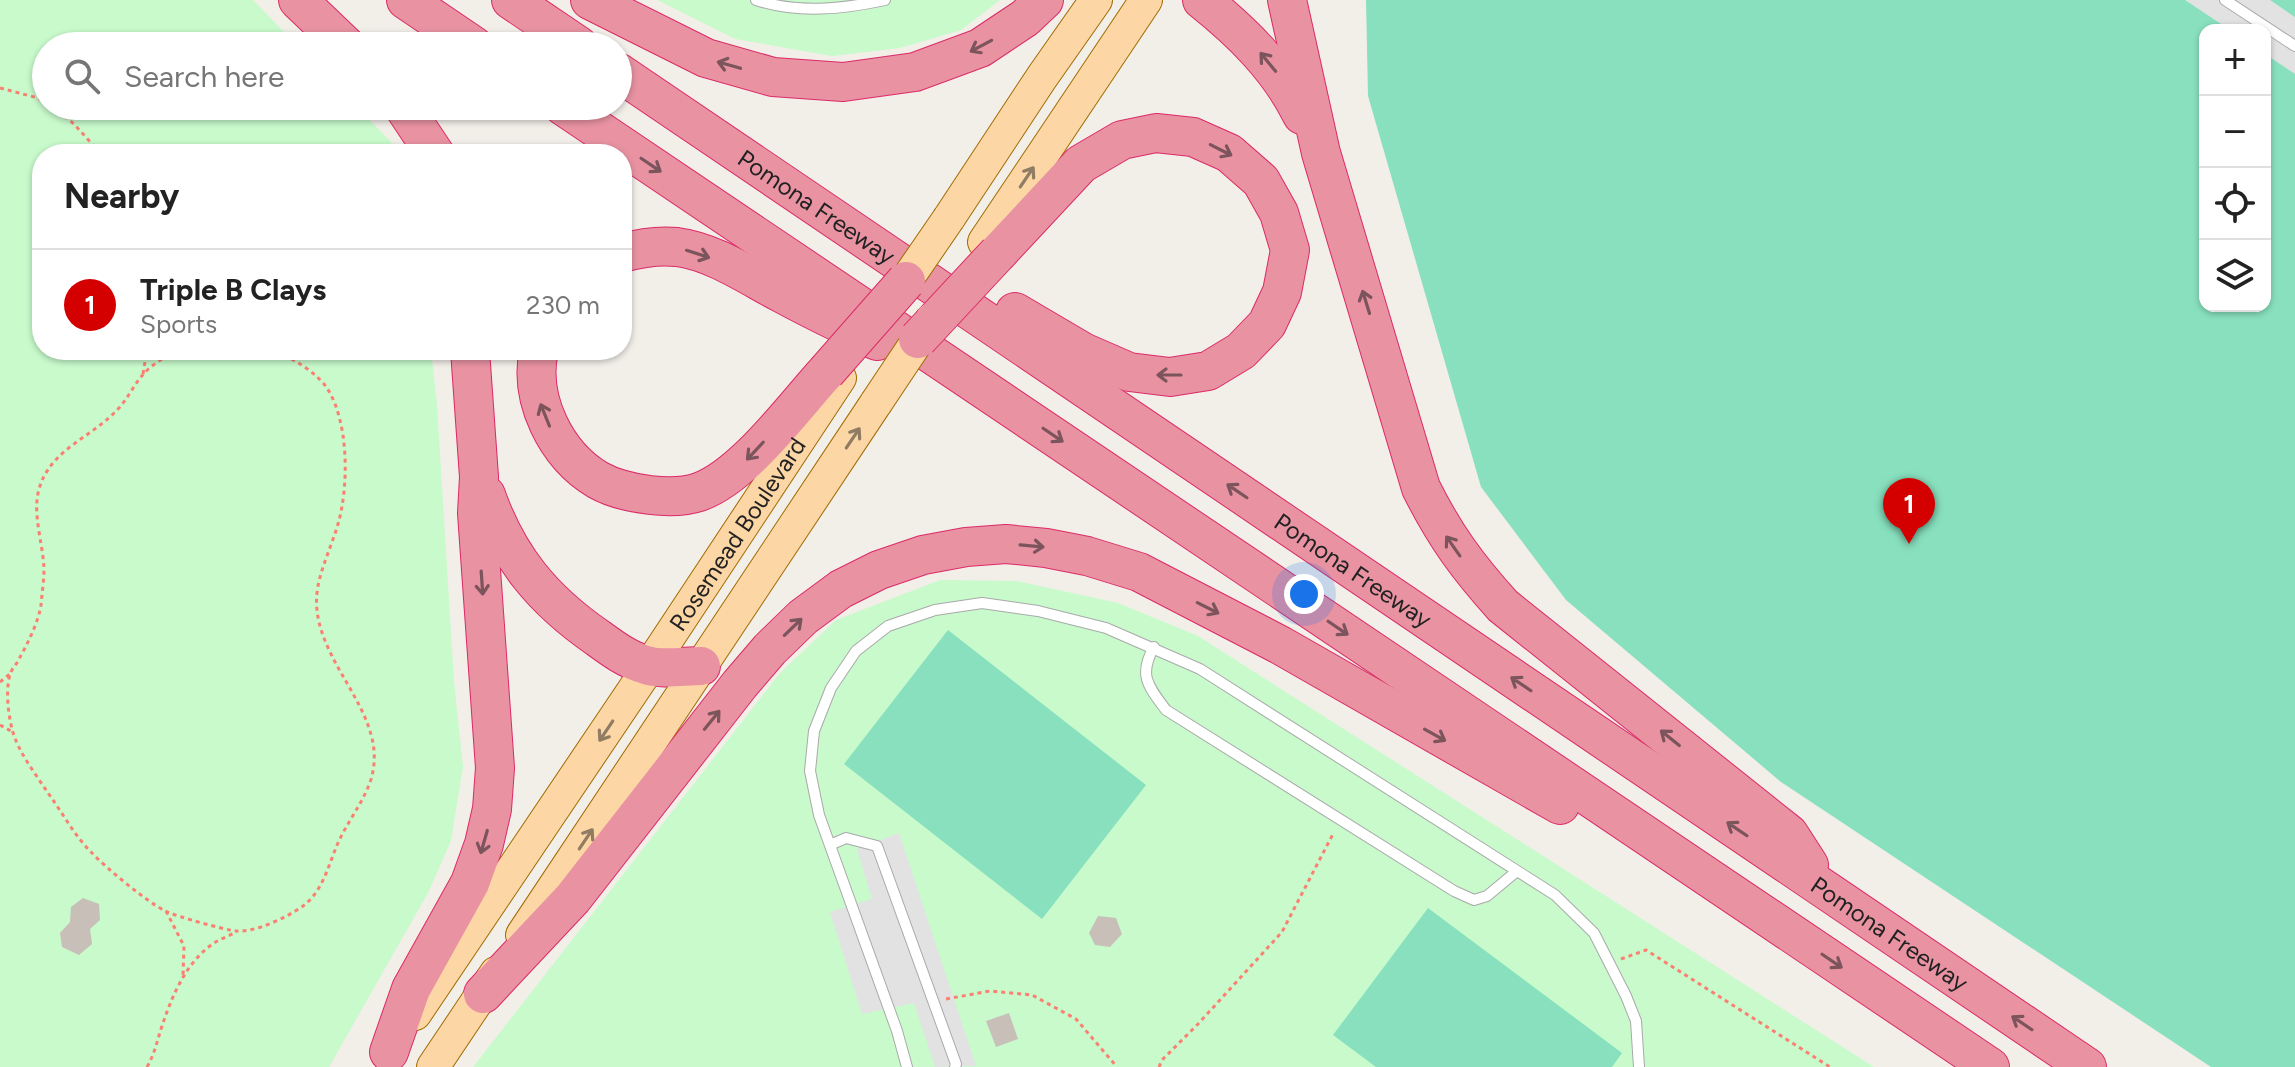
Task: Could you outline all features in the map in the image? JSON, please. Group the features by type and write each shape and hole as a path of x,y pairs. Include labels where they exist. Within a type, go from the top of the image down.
{"highway":[{"path":"298,0 331,32"},
{"path":"406,0 453,32"},
{"path":"511,0 558,32"},
{"path":"590,0 706,58 773,77 843,82 915,72 980,48 1025,18 1044,0"},
{"path":"1202,0 1261,53 1291,91 1321,153"},
{"path":"1287,0 1321,153 1421,488 1447,538 1468,568 1515,617 1789,834 1824,889"},
{"name":"Pomona Freeway","path":"632,81 2087,1067"},
{"path":"412,120 428,144"},
{"path":"584,120 619,144"},
{"path":"725,144 1083,352 1129,372 1170,377 1208,371 1241,351 1267,324 1282,292 1290,250 1279,213 1261,181 1229,153 1193,137 1156,133 1122,140 1081,164 991,247 918,339"},
{"path":"632,152 1990,1067"},
{"path":"632,251 679,247 734,267 785,296 1013,409"},
{"path":"538,360 537,382 541,406 554,434 574,461 598,480 629,493 665,497 698,492 727,478 833,375 906,281"},
{"path":"384,1059 411,989 470,883 492,809 495,768 477,513 479,477 471,360"},
{"path":"479,477 509,549 542,592 573,620 628,659 649,667 701,666"},
{"path":"483,994 573,898 740,684 803,617 841,589 879,570 923,555 1006,544 1087,556 1139,572 1280,645 1800,939"}],"main road":[{"path":"906,281 1096,0"},
{"path":"991,247 1146,0"},
{"name":"Rosemead Boulevard","path":"433,1067 918,339"},
{"name":"Rosemead Boulevard","path":"384,1059 649,667 833,375"}],"lane":[{"path":"756,0 813,10 854,7 885,0"},
{"path":"2225,0 2295,46"},
{"path":"907,1067 897,1031 819,815 810,771 814,731 831,688 856,651 888,626 935,610 982,603 1038,611 1106,628 1200,669 1555,895 1594,933 1609,963 1636,1021 1639,1067"},
{"path":"1154,647 1145,663 1145,674 1153,693 1166,710 1454,891 1474,900 1487,896 1517,871"},
{"path":"830,845 846,838 877,846 955,1067"}],"path":[{"path":"0,88 32,96"},
{"path":"69,120 92,144"},
{"path":"143,374 145,360"},
{"path":"0,682 11,673 33,632 40,610 44,570 38,518 39,490 50,466 67,449 114,414 143,374 162,360"},
{"path":"147,1067 156,1052 161,1029 183,976 197,958 214,943 238,932 270,924 304,905 319,888 330,868 336,846 369,785 375,763 369,727 323,640 317,622 315,602 318,581 339,521 345,492 347,459 339,420 327,389 292,360"},
{"path":"11,673 8,705 12,732 25,758 87,849 102,864 166,911 238,932"},
{"path":"0,725 12,732"},
{"path":"1159,1067 1162,1060 1282,932 1341,819"},
{"path":"166,911 184,946 183,976"},
{"path":"1609,963 1646,950 1830,1067"},
{"path":"933,1001 990,991 1032,995 1076,1019 1117,1067"}],"green space":[{"path":"0,0 253,0 284,32 32,32 32,120 370,120 392,144 32,144 32,360 432,360 454,681 463,767 451,841 428,893 329,1067 0,1067"},
{"path":"657,0 1000,0 961,30 900,48 832,56 735,39"},
{"path":"1366,0 2295,0 2295,1067 2211,1067 1781,782 1566,600 1481,487 1368,96"},
{"path":"940,580 1017,581 1118,603 1198,636 1874,1067 473,1067 780,673 836,620"},
{"path":"948,630 1146,785 1042,919 844,764"},
{"path":"1428,908 1622,1053 1612,1067 1376,1067 1333,1035"}],"shaded area":[{"path":"2185,0 2270,0 2295,17 2295,74 2271,58 2271,24 2221,24"},
{"path":"899,833 976,1066 935,1067 914,1003 862,1014 830,912 872,899 857,849"}],"building":[{"path":"83,898 99,904 100,920 90,929 92,944 79,955 62,947 60,933 70,922 71,907"},
{"path":"1098,916 1116,918 1122,934 1110,947 1095,945 1089,933"},
{"path":"1009,1013 1018,1039 996,1047 986,1021"}],"place":[{"name":"Triple B Clays","path":"1909,544"}]}
